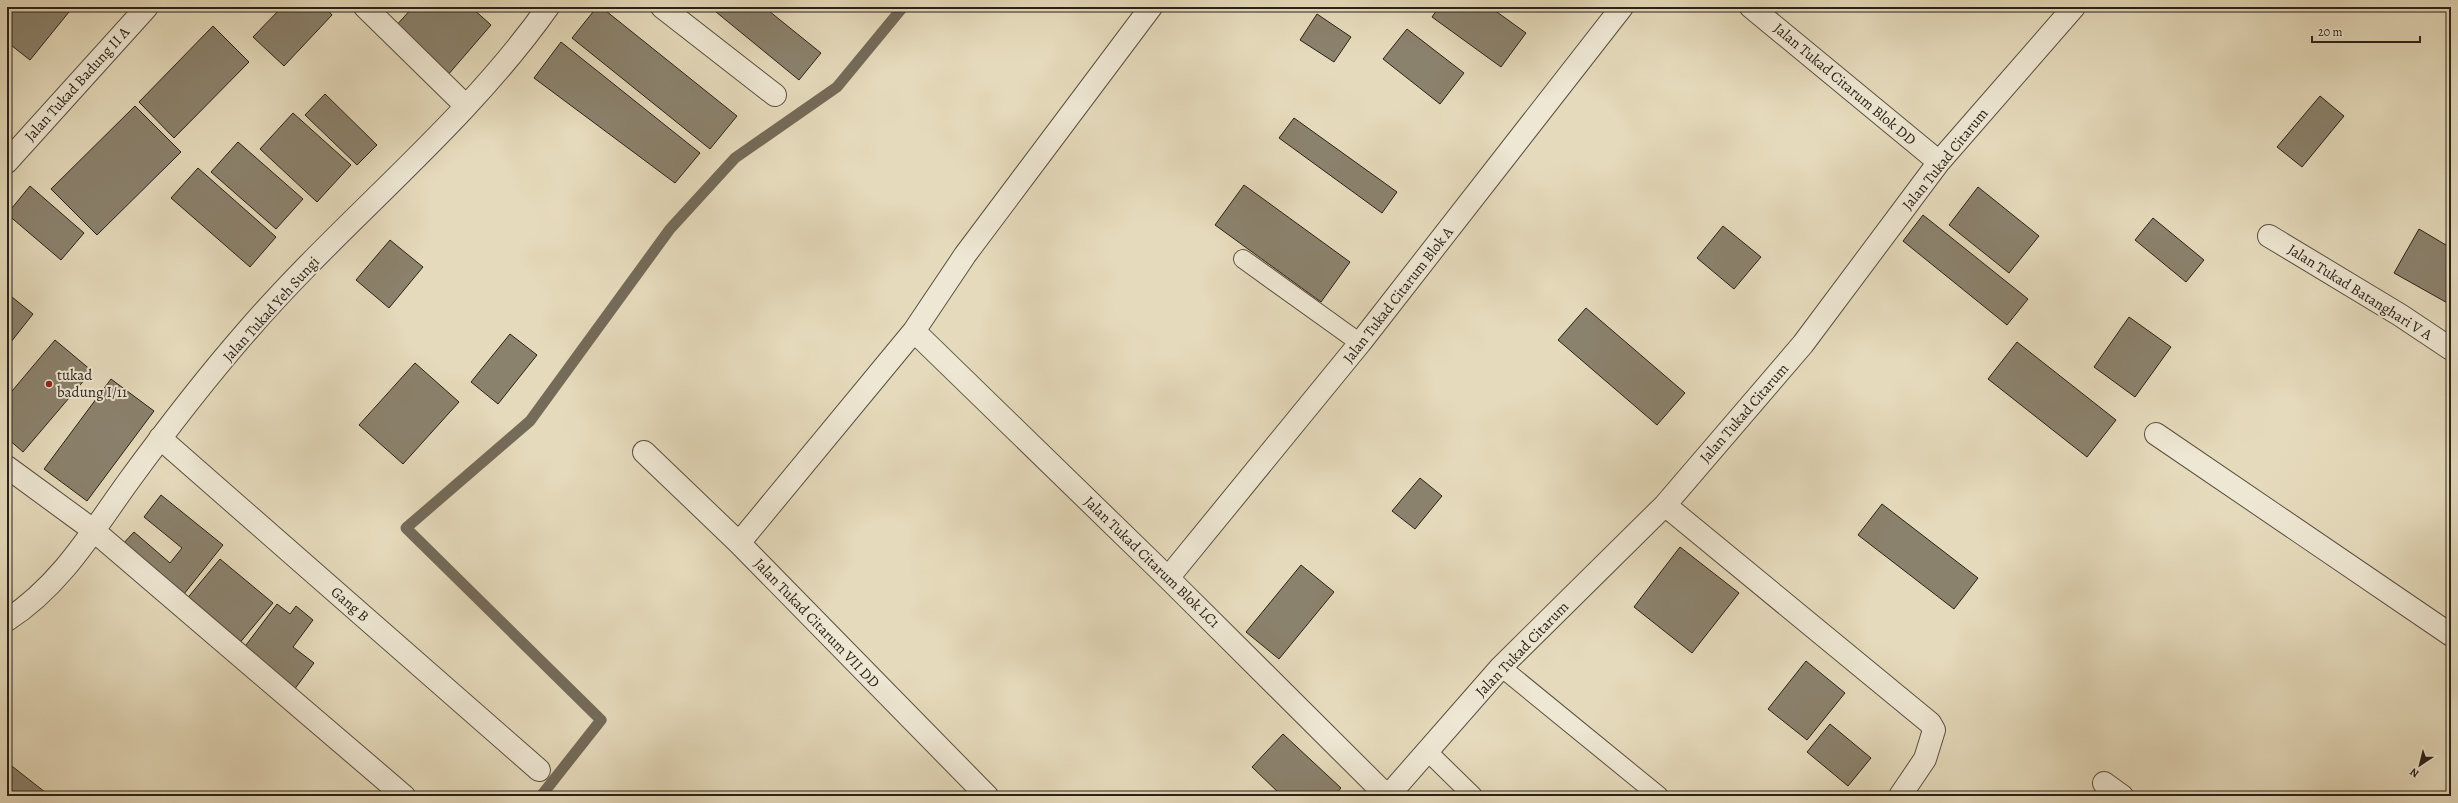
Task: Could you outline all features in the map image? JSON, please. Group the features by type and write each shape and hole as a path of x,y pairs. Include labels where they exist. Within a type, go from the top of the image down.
{"street":[{"name":"Jalan Tukad Badung II A","path":"7,162 147,7"},
{"path":"365,7 466,106"},
{"name":"Jalan Tukad Yeh Sungi","path":"7,620 24,609 60,576 160,438 248,329 466,106 524,41 548,7"},
{"path":"662,7 775,95"},
{"path":"739,544 914,331 965,255 1151,7"},
{"name":"Jalan Tukad Citarum Blok A","path":"1168,578 1360,343 1622,7"},
{"name":"Jalan Tukad Citarum Blok DD","path":"1751,7 1939,162"},
{"name":"Jalan Tukad Citarum","path":"1388,796 1501,667 1665,505 1803,344 1939,162 2074,7"},
{"name":"Jalan Tukad Batanghari V A","path":"2269,236 2400,315 2451,349"},
{"name":"Jalan Tukad Citarum Blok LC1","path":"914,331 1168,578 1388,796"},
{"path":"2156,434 2451,635"},
{"name":"Gang B","path":"160,438 539,770"},
{"name":"Jalan Tukad Citarum VII DD","path":"644,452 739,544 987,796"},
{"path":"7,467 94,530 404,796"},
{"path":"1665,505 1930,723 1934,730 1925,759 1900,796"},
{"path":"2104,784 2122,796"}],"lane":[{"path":"1243,259 1360,343"},
{"path":"1501,667 1659,796"},
{"path":"1427,751 1473,796"}],"building":[{"path":"7,7 73,7 30,60 7,42"},
{"path":"282,7 325,7 332,15 284,66 253,37"},
{"path":"413,7 471,7 491,25 447,76 394,28"},
{"path":"597,7 601,7 737,116 710,149 572,38"},
{"path":"710,7 764,7 821,53 799,80"},
{"path":"1439,7 1490,7 1526,33 1501,67 1432,17"},
{"path":"1317,14 1351,37 1334,62 1300,40"},
{"path":"213,26 249,62 174,138 139,102"},
{"path":"1407,29 1464,73 1440,104 1383,59"},
{"path":"561,42 700,153 675,183 534,78"},
{"path":"325,94 377,145 357,165 305,115"},
{"path":"2320,96 2344,116 2302,167 2277,147"},
{"path":"135,106 181,152 97,235 51,189"},
{"path":"293,113 351,165 317,202 260,149"},
{"path":"1294,118 1397,192 1382,213 1279,138"},
{"path":"238,142 303,199 276,229 211,172"},
{"path":"198,168 276,237 250,267 171,198"},
{"path":"1244,185 1350,262 1321,302 1215,225"},
{"path":"30,186 84,233 61,260 7,214"},
{"path":"1978,187 2039,236 2009,273 1949,225"},
{"path":"1923,215 2028,299 2007,325 1903,241"},
{"path":"2153,218 2204,260 2186,282 2135,240"},
{"path":"1723,226 1761,257 1734,289 1697,258"},
{"path":"2419,229 2451,248 2451,305 2394,273"},
{"path":"390,240 423,267 389,308 356,280"},
{"path":"7,293 33,314 7,347"},
{"path":"1586,308 1685,393 1657,425 1558,340"},
{"path":"2129,317 2171,347 2135,397 2094,367"},
{"path":"510,334 537,355 498,404 471,382"},
{"name":"tukad badung I/11","path":"55,340 92,371 23,452 7,438 7,397"},
{"path":"2017,342 2116,420 2087,457 1988,379"},
{"path":"415,363 459,402 403,464 359,425"},
{"path":"111,379 154,411 87,501 44,469"},
{"path":"1420,478 1442,496 1415,529 1392,511"},
{"path":"161,495 223,545 180,599 119,548 134,532 170,563 182,548 144,517"},
{"path":"1882,504 1978,578 1954,609 1858,535"},
{"path":"1680,547 1739,593 1692,653 1634,607"},
{"path":"220,559 273,603 238,645 185,601"},
{"path":"1301,565 1334,592 1279,659 1246,632"},
{"path":"277,604 290,614 296,606 313,620 293,647 314,663 291,694 240,653"},
{"path":"1806,661 1845,693 1807,740 1768,709"},
{"path":"1830,724 1871,758 1848,786 1807,752"},
{"path":"1283,734 1341,788 1334,796 1282,796 1252,767"},
{"path":"8,763 50,796 7,796"}],"waterway":[{"path":"541,796 601,720 406,528 530,421 670,229 735,158 837,87 903,7"}],"place":[{"name":"tukad badung I/11","path":"49,384"}]}
